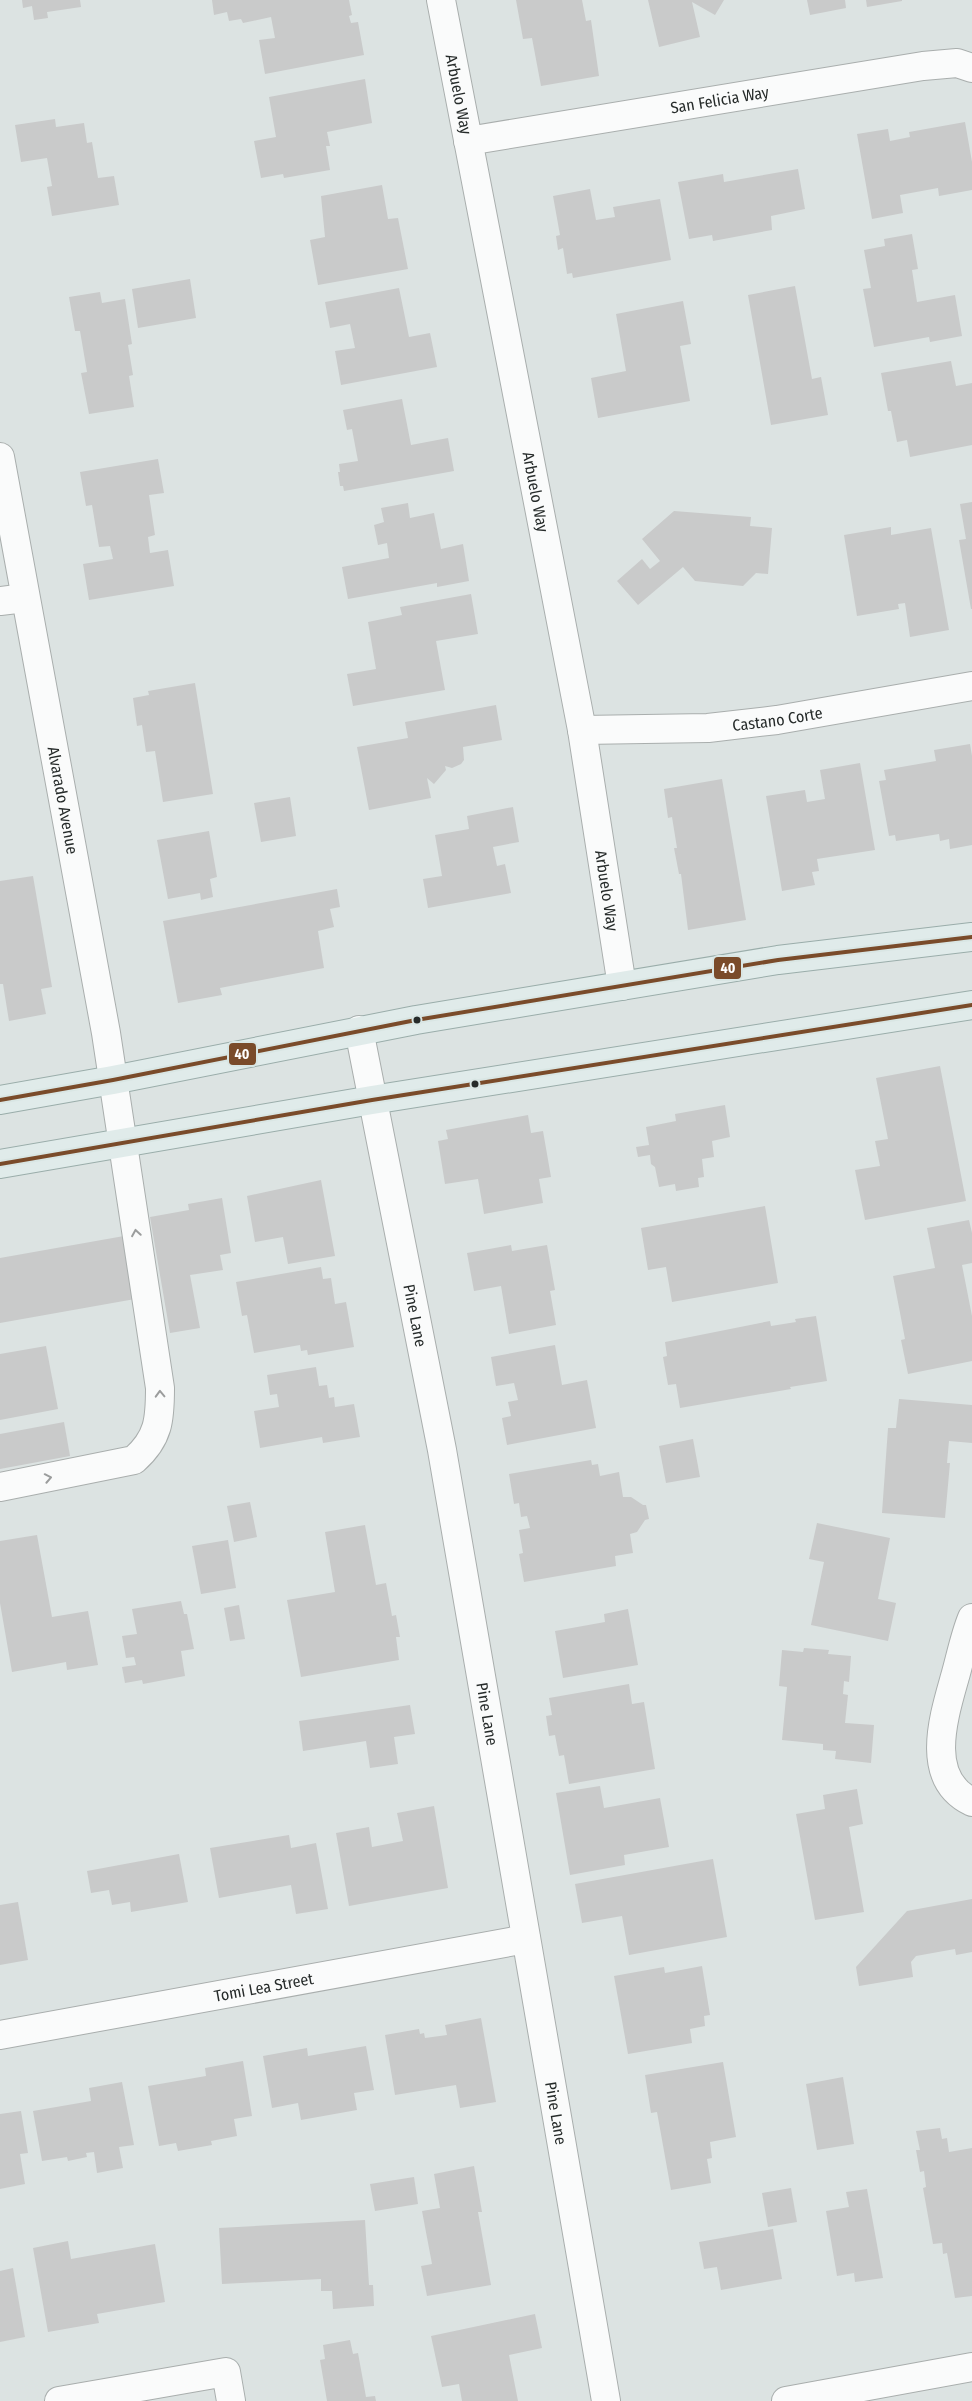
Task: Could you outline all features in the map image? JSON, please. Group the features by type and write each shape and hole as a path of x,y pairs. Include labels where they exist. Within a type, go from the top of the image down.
{"main road":[{"path":"0,1100 113,1080 359,1030 778,960 972,937"},
{"path":"0,1164 372,1100 972,1005"}],"street":[{"name":"Arbuelo Way","path":"441,0 582,730 622,986"},
{"name":"San Felicia Way","path":"468,141 922,66 957,63 972,68"},
{"name":"Alvarado Avenue","path":"0,456 13,600 113,1080 160,1388 160,1411 156,1433 146,1449 134,1460 0,1487"},
{"name":"Castano Corte","path":"582,730 708,728 777,720 972,686"},
{"name":"Pine Lane","path":"359,1030 440,1441 606,2401"},
{"path":"972,1618 943,1722 940,1747 951,1786 963,1798 972,1802"},
{"name":"Tomi Lea Street","path":"0,2035 526,1939"},
{"path":"786,2401 972,2367"},
{"path":"59,2401 226,2372 231,2401"}],"building":[{"path":"22,0 80,0 81,7 47,12 48,18 34,20 32,6 23,8"},
{"path":"212,0 349,0 352,15 349,16 351,23 358,22 364,55 265,74 259,40 275,38 271,17 243,23 241,19 229,21 227,12 214,15"},
{"path":"516,0 582,0 586,21 591,20 599,76 541,86 532,38 523,39"},
{"path":"648,0 724,0 715,15 692,2 700,37 659,47"},
{"path":"807,0 845,0 846,8 810,15"},
{"path":"866,0 902,0 902,1 867,7"},
{"path":"365,79 372,123 327,132 330,146 326,146 330,170 284,178 283,174 261,178 254,141 276,137 269,97"},
{"path":"55,119 56,127 84,123 87,143 92,142 98,178 114,176 119,205 52,216 47,187 52,186 47,158 21,162 15,125"},
{"path":"965,122 972,162 972,190 939,196 938,188 900,195 903,213 872,219 857,134 888,129 890,141 910,137 909,132"},
{"path":"798,169 805,209 771,216 772,230 713,241 712,235 689,239 678,182 723,174 724,182"},
{"path":"382,185 388,219 398,218 408,269 318,285 310,240 325,237 321,196"},
{"path":"590,189 596,220 615,217 613,207 660,199 671,260 573,278 572,273 567,274 563,248 558,250 556,236 560,235 553,196"},
{"path":"912,234 918,269 912,270 917,302 955,295 962,336 930,342 929,337 874,347 863,289 871,288 864,250 885,246 884,239"},
{"path":"190,279 196,318 138,328 132,289"},
{"path":"795,286 812,379 821,377 828,415 771,425 748,295"},
{"path":"399,288 409,337 430,333 437,367 341,385 335,351 355,348 350,324 330,328 325,302"},
{"path":"100,292 102,303 125,299 132,344 128,345 133,375 129,376 134,407 89,414 81,373 87,372 80,331 75,331 69,297"},
{"path":"683,301 691,344 680,346 690,401 598,418 591,378 626,371 616,314"},
{"path":"951,361 956,386 972,383 972,445 910,457 907,440 897,442 891,411 888,411 881,373"},
{"path":"402,399 411,445 448,438 454,471 344,491 343,486 340,486 339,464 358,461 352,429 347,430 343,410"},
{"path":"158,459 164,493 149,495 155,535 148,537 150,553 168,550 174,586 89,600 83,564 113,559 110,546 99,547 92,505 86,506 80,472"},
{"path":"972,502 971,609 959,540 966,539 960,504"},
{"path":"408,503 410,518 434,513 441,549 463,544 469,581 437,587 437,583 348,599 342,567 389,558 387,543 378,545 374,525 384,522 381,508"},
{"path":"674,511 751,517 750,526 772,528 768,574 756,573 743,586 695,581 683,567 638,605 617,581 642,559 650,569 660,561 642,539"},
{"path":"891,527 891,535 931,528 949,630 910,637 905,603 898,604 899,609 857,616 844,535"},
{"path":"471,594 478,634 436,641 445,690 353,706 347,674 376,669 368,622 402,615 400,607"},
{"path":"195,683 213,794 163,802 155,751 146,752 142,725 137,726 133,698 149,695 148,691"},
{"path":"496,705 502,740 463,747 464,760 461,764 452,768 445,766 446,770 434,784 427,778 431,798 369,810 357,747 408,738 405,722"},
{"path":"970,744 972,756 972,845 950,849 949,839 940,841 939,834 896,841 895,835 889,836 879,781 886,780 884,770 936,761 934,750"},
{"path":"860,763 875,850 817,859 819,871 812,872 815,885 782,891 766,796 805,790 807,802 825,799 820,770"},
{"path":"722,779 746,920 688,930 681,874 679,874 674,848 677,848 672,817 668,818 664,789"},
{"path":"290,797 296,836 261,842 254,803"},
{"path":"513,807 519,842 493,847 497,866 505,864 511,893 428,908 423,879 442,876 435,835 469,829 467,816"},
{"path":"209,831 217,877 210,879 213,897 201,900 200,893 168,899 157,840"},
{"path":"33,876 52,987 41,989 46,1014 9,1021 3,984 0,984 0,881"},
{"path":"337,889 340,907 330,909 334,927 318,931 324,968 220,988 222,995 178,1003 163,921"},
{"path":"940,1066 966,1201 865,1220 855,1170 880,1166 875,1141 888,1139 876,1078"},
{"path":"725,1105 730,1137 712,1141 714,1157 702,1159 704,1177 698,1178 699,1187 676,1191 675,1184 659,1187 655,1167 651,1164 650,1155 638,1157 636,1147 649,1145 646,1127 676,1121 675,1114"},
{"path":"528,1115 531,1133 543,1131 551,1177 539,1179 543,1203 484,1214 478,1179 445,1184 438,1141 448,1139 446,1130"},
{"path":"321,1180 335,1256 288,1264 283,1237 255,1242 247,1196"},
{"path":"222,1198 231,1253 220,1255 223,1270 190,1275 200,1328 170,1333 150,1217 189,1210 188,1204"},
{"path":"765,1206 778,1283 672,1302 666,1267 648,1270 641,1228"},
{"path":"969,1220 972,1233 972,1263 962,1265 972,1316 972,1361 908,1374 901,1340 905,1339 893,1276 935,1268 927,1228"},
{"path":"124,1236 135,1299 0,1323 0,1258"},
{"path":"511,1245 512,1251 547,1245 555,1290 550,1291 556,1325 509,1334 501,1286 474,1291 467,1253"},
{"path":"321,1267 323,1279 331,1278 335,1304 346,1302 354,1347 308,1355 307,1350 301,1351 300,1345 254,1353 247,1315 242,1316 236,1282"},
{"path":"816,1316 827,1381 680,1408 676,1384 668,1385 663,1357 667,1356 665,1342 770,1321 771,1326 796,1322 795,1319"},
{"path":"555,1345 562,1385 587,1380 596,1428 507,1445 502,1418 511,1416 508,1402 518,1400 514,1383 496,1386 491,1357"},
{"path":"46,1346 58,1409 0,1420 0,1354"},
{"path":"316,1367 319,1386 327,1385 329,1398 334,1397 335,1407 354,1404 360,1437 323,1443 322,1437 260,1448 254,1411 279,1407 277,1394 270,1395 267,1375"},
{"path":"899,1399 972,1405 972,1443 949,1441 947,1463 950,1463 945,1518 882,1513 888,1428 896,1428"},
{"path":"64,1422 70,1456 0,1469 0,1434"},
{"path":"693,1439 700,1477 666,1483 659,1446"},
{"path":"591,1460 592,1465 598,1464 600,1476 619,1472 623,1497 631,1497 646,1505 649,1519 645,1520 637,1532 630,1534 633,1553 615,1556 616,1566 524,1582 519,1554 523,1553 519,1530 530,1528 527,1516 521,1517 519,1503 514,1504 509,1474"},
{"path":"250,1502 257,1537 234,1542 227,1506"},
{"path":"817,1523 890,1538 878,1599 896,1603 888,1641 811,1625 824,1562 809,1559"},
{"path":"365,1525 376,1585 386,1583 392,1616 396,1615 400,1637 396,1637 399,1660 301,1677 287,1600 335,1592 325,1532"},
{"path":"37,1535 52,1617 88,1611 98,1665 67,1670 66,1662 12,1672 0,1603 0,1541"},
{"path":"228,1540 236,1588 201,1594 192,1546"},
{"path":"181,1601 184,1614 187,1614 194,1649 181,1651 185,1676 143,1684 142,1680 125,1683 122,1667 136,1665 134,1657 126,1658 122,1636 137,1634 132,1609"},
{"path":"239,1605 245,1639 230,1641 224,1608"},
{"path":"628,1609 638,1665 563,1678 555,1631 605,1622 604,1614"},
{"path":"804,1648 829,1650 828,1654 851,1656 849,1682 844,1681 843,1694 848,1695 845,1723 874,1725 871,1763 835,1759 836,1751 823,1750 823,1744 782,1740 787,1687 779,1686 782,1650 803,1652"},
{"path":"629,1684 632,1704 644,1702 655,1769 569,1784 564,1755 559,1756 555,1735 549,1736 546,1716 552,1715 549,1698"},
{"path":"410,1705 415,1734 394,1737 398,1764 370,1768 366,1741 303,1751 299,1721"},
{"path":"600,1786 604,1808 660,1798 669,1847 624,1855 625,1865 570,1875 556,1793"},
{"path":"857,1789 863,1824 849,1827 864,1912 815,1920 796,1814 825,1809 823,1795"},
{"path":"434,1806 448,1888 349,1906 336,1833 369,1827 372,1847 403,1841 397,1813"},
{"path":"289,1835 291,1848 316,1843 328,1909 296,1914 291,1885 219,1898 210,1848"},
{"path":"179,1854 188,1902 131,1912 130,1902 112,1905 109,1890 91,1893 87,1871"},
{"path":"713,1859 727,1937 629,1955 622,1916 582,1923 575,1884"},
{"path":"972,1899 972,1952 956,1955 955,1949 916,1956 911,1962 913,1977 859,1986 856,1967 907,1911"},
{"path":"18,1902 28,1960 0,1965 0,1905"},
{"path":"702,1966 710,2015 704,2016 705,2026 690,2029 692,2043 628,2054 614,1976 664,1967 665,1973"},
{"path":"481,2018 496,2102 460,2108 456,2085 395,2095 385,2035 419,2029 420,2034 424,2033 425,2038 447,2035 445,2025"},
{"path":"366,2046 374,2090 354,2093 357,2110 301,2120 298,2103 272,2108 263,2056 307,2048 308,2056"},
{"path":"243,2061 252,2116 234,2119 237,2136 211,2141 212,2145 178,2151 176,2143 159,2146 148,2086 206,2076 205,2068"},
{"path":"723,2062 736,2137 710,2142 712,2158 707,2159 711,2183 671,2190 657,2112 651,2113 645,2075"},
{"path":"843,2077 854,2144 817,2150 806,2084"},
{"path":"122,2082 134,2145 119,2147 123,2168 97,2173 94,2152 86,2153 87,2157 68,2161 67,2157 42,2161 33,2111 91,2101 89,2088"},
{"path":"21,2111 28,2153 20,2154 25,2184 0,2189 0,2114"},
{"path":"940,2128 942,2139 947,2138 949,2152 972,2148 972,2296 955,2298 947,2253 943,2254 942,2243 933,2244 923,2188 926,2187 924,2171 920,2172 916,2150 920,2150 916,2131"},
{"path":"474,2166 482,2212 478,2212 491,2285 427,2296 421,2266 432,2264 422,2211 440,2208 434,2174"},
{"path":"414,2177 418,2204 375,2211 370,2184"},
{"path":"791,2188 797,2222 768,2227 762,2193"},
{"path":"867,2189 883,2278 855,2282 854,2273 837,2276 826,2211 849,2207 846,2192"},
{"path":"365,2220 369,2285 373,2285 374,2306 333,2309 332,2291 321,2291 321,2279 222,2284 219,2228"},
{"path":"773,2229 782,2279 721,2290 717,2267 704,2269 699,2242"},
{"path":"68,2241 71,2259 155,2244 165,2302 97,2314 99,2323 48,2332 33,2248"},
{"path":"13,2268 25,2337 0,2342 0,2271"},
{"path":"535,2314 542,2348 509,2355 518,2401 462,2401 459,2384 442,2387 431,2336"},
{"path":"350,2340 353,2354 358,2353 366,2397 375,2396 376,2401 327,2401 320,2360 325,2359 323,2345"}],"transit line":[{"name":"40","path":"0,1100 113,1080 416,1020 778,960 972,937"},
{"name":"40","path":"0,1164 372,1100 972,1005"}]}
